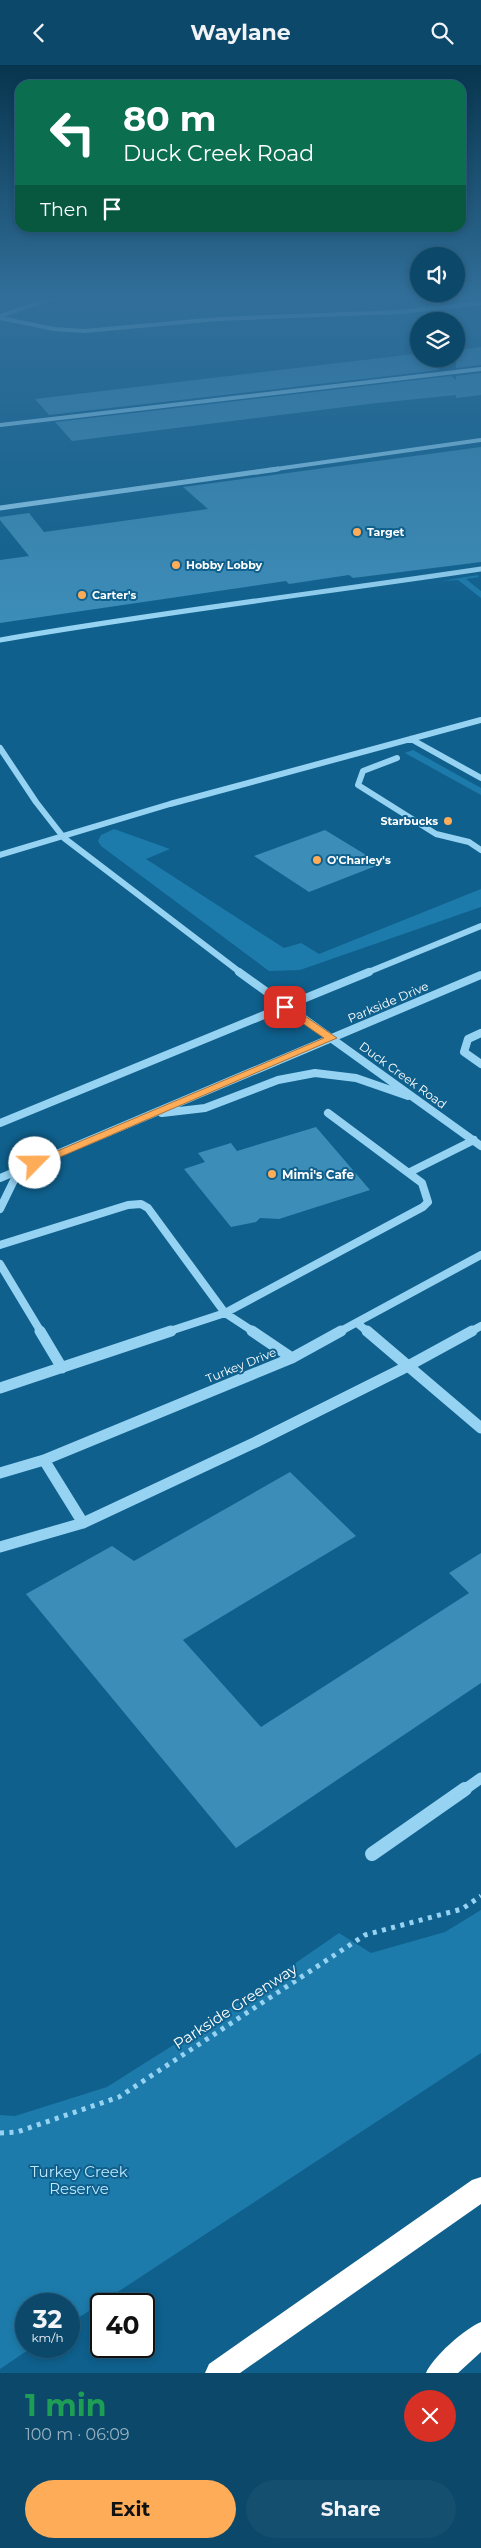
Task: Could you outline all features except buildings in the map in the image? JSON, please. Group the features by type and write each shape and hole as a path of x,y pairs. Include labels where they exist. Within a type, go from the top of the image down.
{"highway":[{"path":"218,2373 481,2189"},
{"path":"439,2373 481,2335"}],"street":[{"path":"0,425 183,404"},
{"path":"0,508 481,440"},
{"path":"0,640 119,619 310,595 481,569"},
{"path":"0,855 170,804 481,720"},
{"path":"411,739 481,778"},
{"name":"Duck Creek Road","path":"0,748 36,801 64,837 285,1007 332,1038 478,1143"},
{"path":"397,758 363,771 358,785 436,834 469,842 481,850"},
{"path":"0,1123 481,926"},
{"name":"Parkside Drive","path":"0,1178 481,975"},
{"path":"481,1033 468,1039 464,1052 481,1064"},
{"path":"149,1115 210,1107 280,1078 318,1072 348,1075 375,1083 420,1101"},
{"path":"0,1388 225,1313 423,1207 428,1202 422,1183 410,1172 328,1113"},
{"path":"410,1172 478,1143"},
{"path":"0,1209 18,1170"},
{"path":"0,1245 128,1205 142,1205 148,1208 225,1313 292,1358"},
{"name":"Turkey Drive","path":"0,1473 44,1460 292,1358 481,1255"},
{"path":"0,1264 62,1368"},
{"path":"357,1323 481,1428"},
{"path":"0,1547 83,1523 256,1443 408,1366 481,1325"},
{"path":"44,1460 83,1523"},
{"path":"372,1854 481,1778"}],"path":[{"name":"Parkside Greenway","path":"0,2133 18,2133 118,2097 365,1935 462,1909 481,1896"}],"green space":[{"path":"478,575 479,577 466,579 481,591 481,598 458,580 442,581"},
{"path":"413,750 481,788 481,795 405,753"},
{"path":"114,829 170,849 146,859 284,948 301,943 319,954 481,889 481,907 300,970 269,971 101,846 98,841 101,835"},
{"name":"Turkey Creek Reserve","path":"481,1910 481,2053 116,2293 90,2293 90,2310 80,2317 80,2293 15,2293 16,2358 0,2369 0,2115 15,2116 107,2087 213,2020 339,1933 371,1953 445,1932"}],"place":[{"name":"Target","path":"357,532"},
{"name":"Hobby Lobby","path":"176,565"},
{"name":"Carter's","path":"82,595"},
{"name":"Starbucks","path":"448,821"},
{"name":"O'Charley's","path":"317,860"},
{"name":"Mimi's Cafe","path":"272,1174"}],"route":[{"path":"35,1163 332,1038 285,1007"}]}
